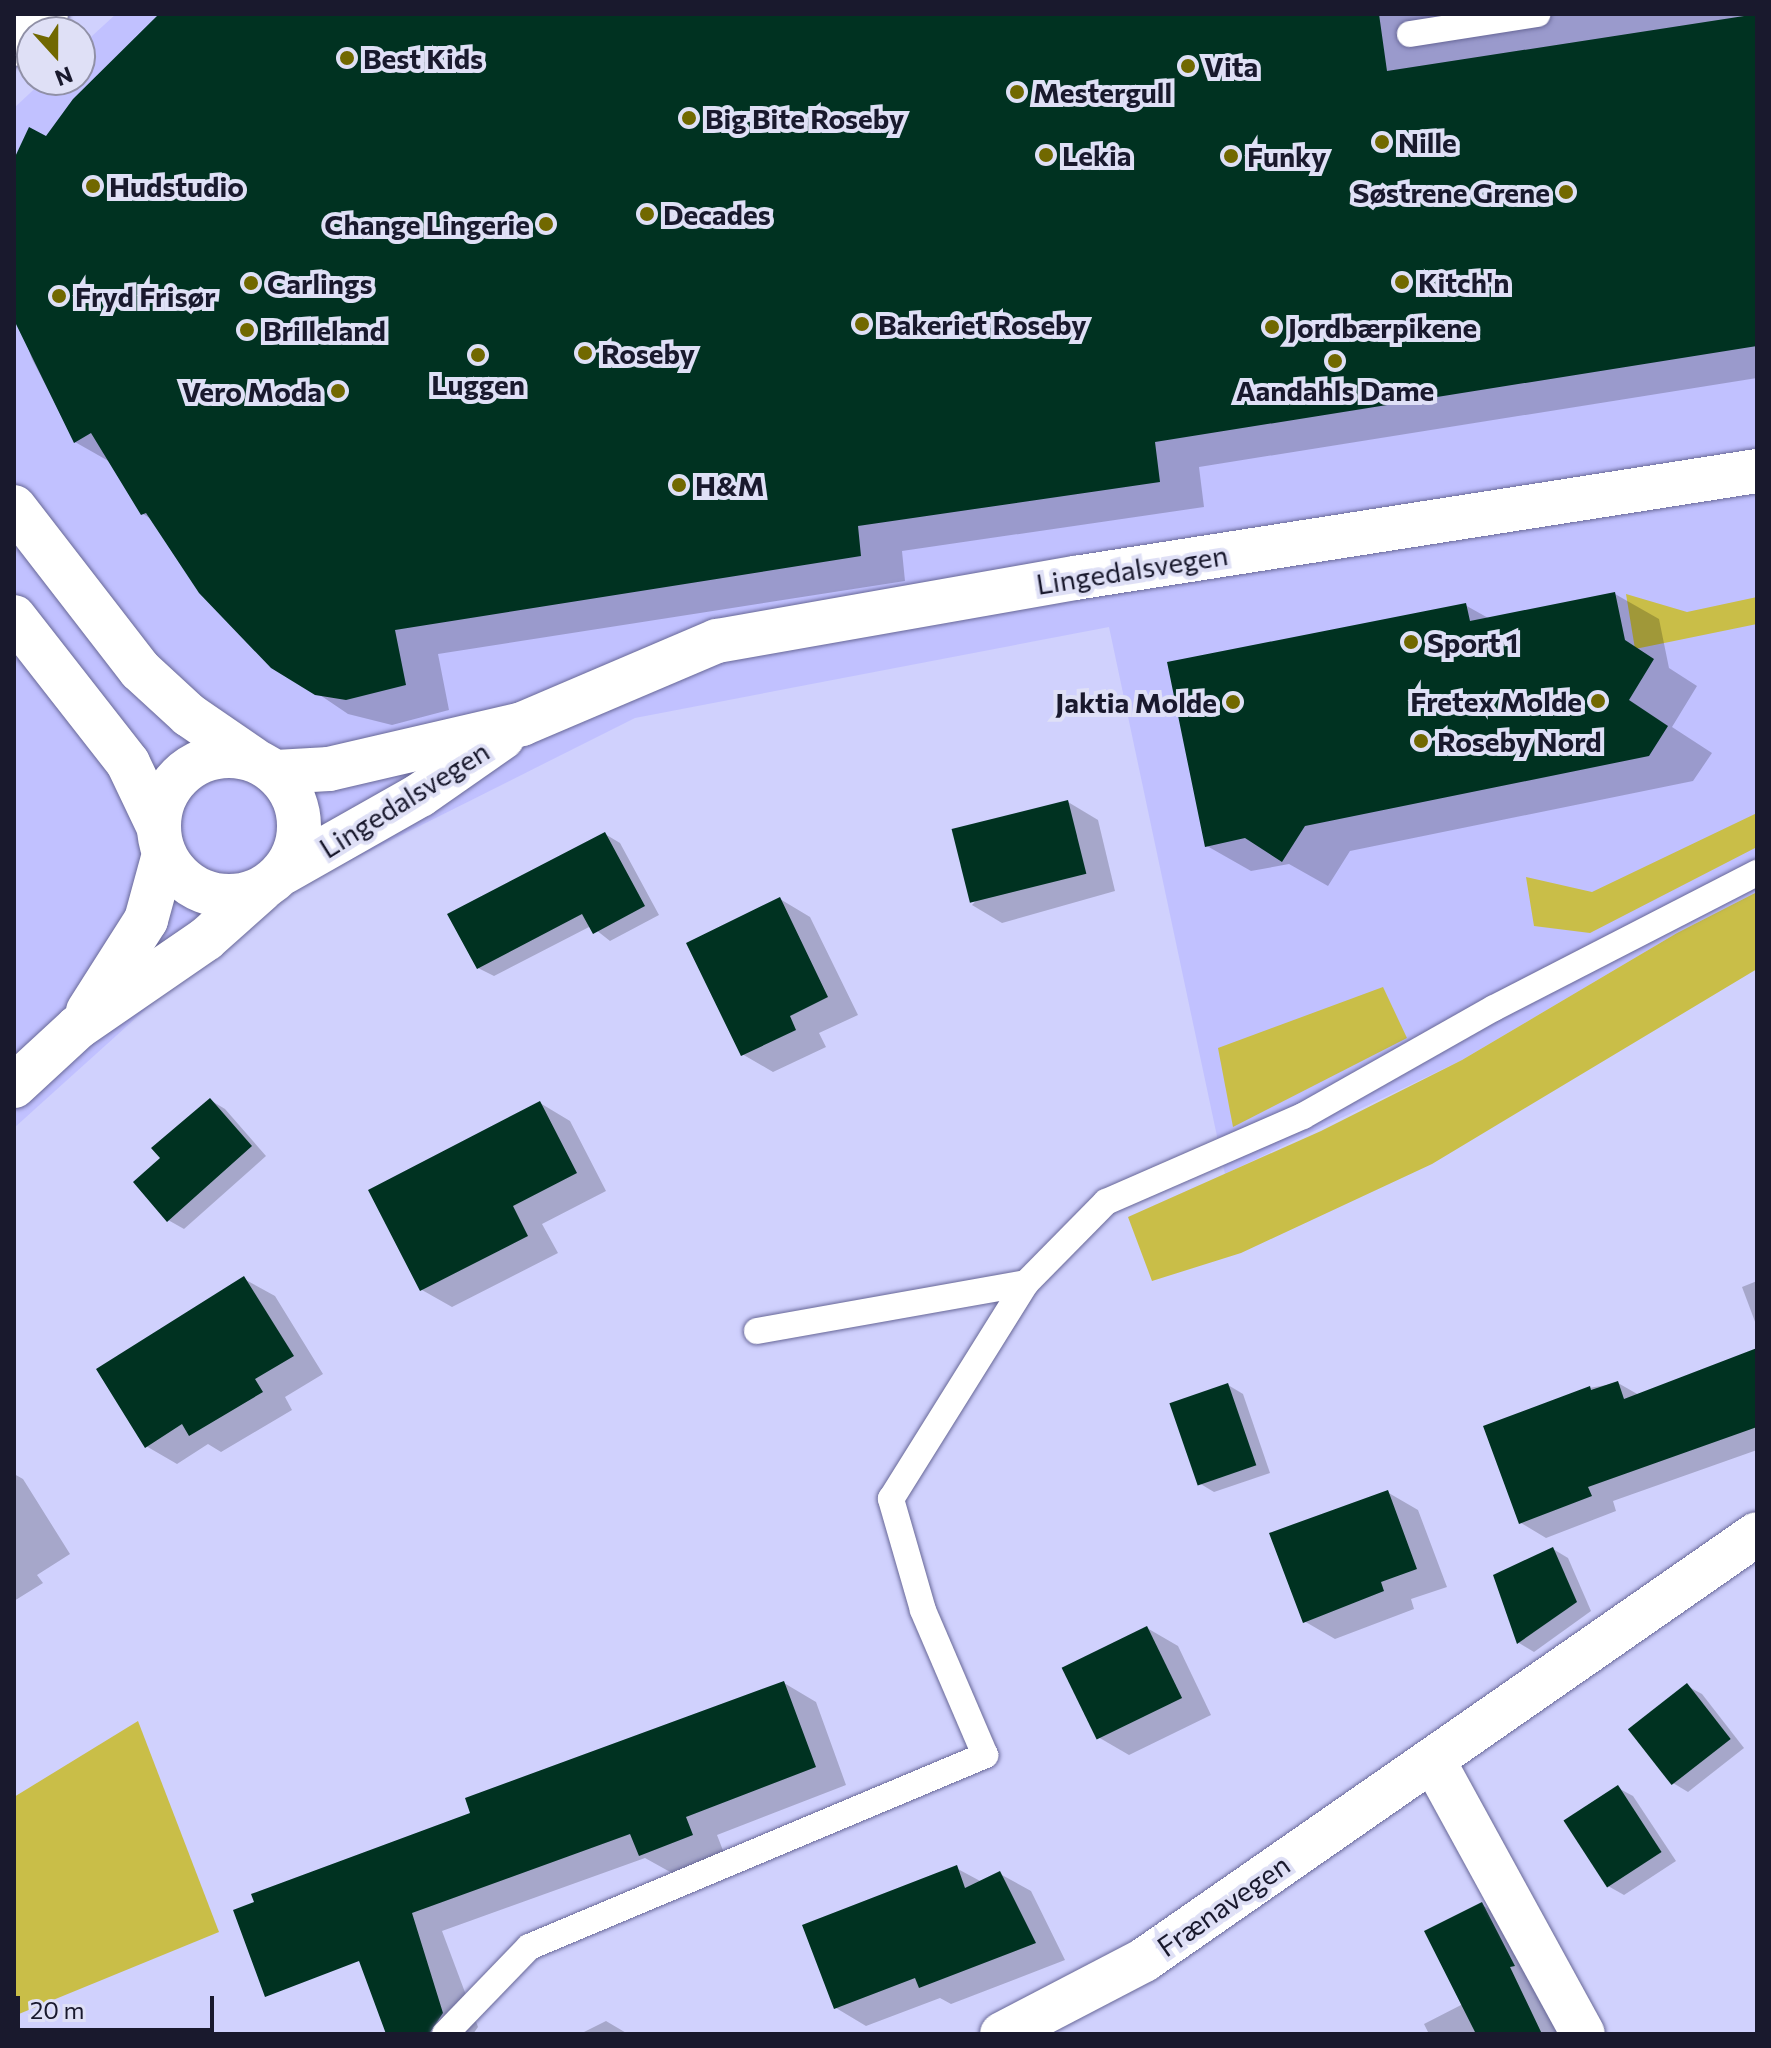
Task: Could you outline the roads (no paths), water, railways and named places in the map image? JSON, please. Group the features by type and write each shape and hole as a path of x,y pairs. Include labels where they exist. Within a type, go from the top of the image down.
{"street":[{"path":"14,44 46,14"},
{"name":"Lingedalsvegen","path":"264,765 329,769 522,724 717,641 1075,578 1757,471"},
{"path":"14,507 140,670 189,715 264,765 292,792 300,817 298,847 273,881 233,897 205,893 180,878 128,763 14,617"},
{"name":"Lingedalsvegen","path":"14,1086 78,1027 206,939 273,881 420,795 522,724"},
{"path":"161,840 164,797 180,775 202,760 227,754 264,765"},
{"name":"Lingedalsvegen","path":"78,1027 146,920 161,840"},
{"name":"Frænavegen","path":"1002,2034 1144,1960 1757,1534"},
{"path":"1433,1760 1583,2034"}],"lane":[{"path":"1410,34 1537,14"},
{"path":"445,2034 529,1947 985,1755 923,1610 891,1499 1026,1283 1106,1202 1303,1116 1494,1008 1757,873"},
{"path":"757,1331 1026,1283"}],"place":[{"name":"Best Kids","path":"347,58"},
{"name":"Vita","path":"1188,66"},
{"name":"Mestergull","path":"1017,92"},
{"name":"Big Bite Roseby","path":"689,118"},
{"name":"Nille","path":"1382,142"},
{"name":"Lekia","path":"1046,155"},
{"name":"Funky","path":"1231,156"},
{"name":"Hudstudio","path":"93,186"},
{"name":"Søstrene Grene","path":"1566,192"},
{"name":"Decades","path":"647,214"},
{"name":"Change Lingerie","path":"546,224"},
{"name":"Kitch'n","path":"1402,282"},
{"name":"Carlings","path":"251,283"},
{"name":"Fryd Frisør","path":"59,296"},
{"name":"Bakeriet Roseby","path":"862,324"},
{"name":"Jordbærpikene","path":"1272,327"},
{"name":"Brilleland","path":"247,330"},
{"name":"Roseby","path":"585,353"},
{"name":"Luggen","path":"478,355"},
{"name":"Aandahls Dame","path":"1335,361"},
{"name":"Vero Moda","path":"338,391"},
{"name":"H&M","path":"679,485"},
{"name":"Sport 1","path":"1411,642"},
{"name":"Fretex Molde","path":"1598,701"},
{"name":"Jaktia Molde","path":"1233,702"},
{"name":"Roseby Nord","path":"1421,741"}]}
